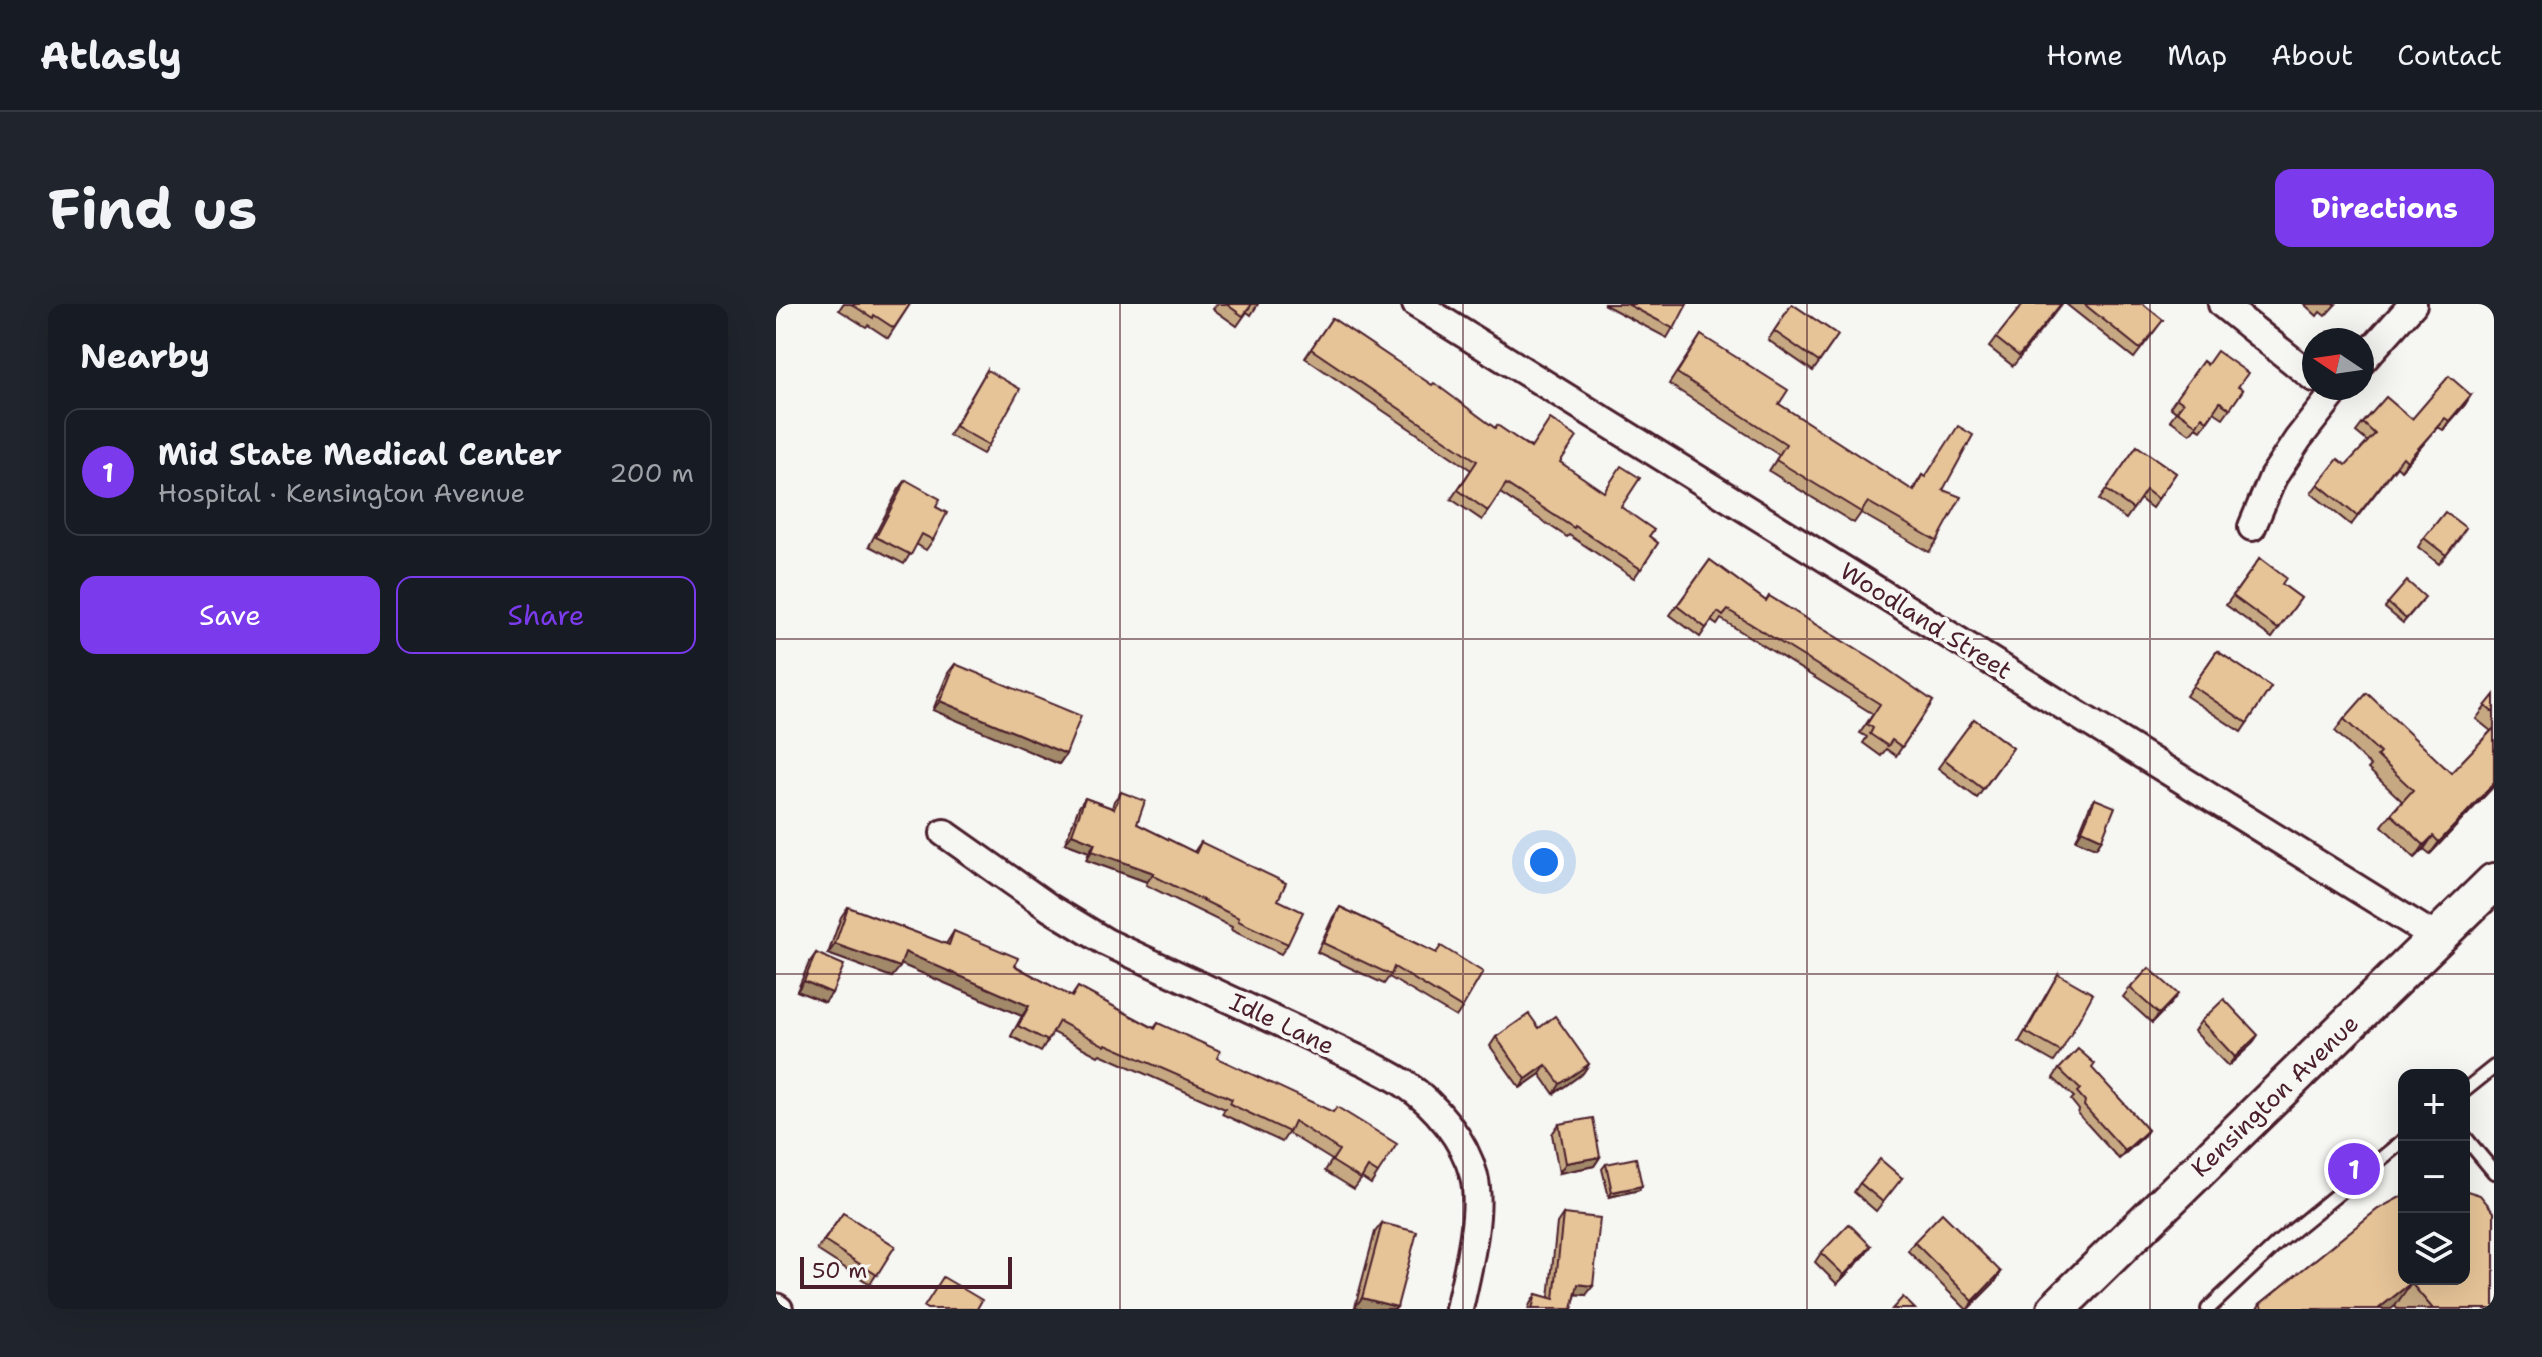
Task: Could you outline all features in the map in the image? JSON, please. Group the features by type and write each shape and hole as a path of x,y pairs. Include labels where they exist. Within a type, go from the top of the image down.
{"main road":[{"name":"Kensington Avenue","path":"2056,1309 2494,882"}],"street":[{"name":"Woodland Street","path":"1416,304 2437,938"},
{"path":"2222,304 2302,367"},
{"path":"2374,348 2413,304"},
{"path":"2252,527 2273,477 2320,400"},
{"name":"Idle Lane","path":"944,833 1050,908 1106,942 1367,1063 1405,1084 1439,1112 1461,1145 1474,1177 1475,1216 1471,1257 1459,1309"}],"lane":[{"path":"2470,1086 2494,1067"},
{"path":"2208,1309 2280,1241 2403,1141"},
{"path":"2468,1141 2494,1172"}],"building":[{"path":"851,304 910,304 894,328"},
{"path":"1226,304 1252,304 1243,316"},
{"path":"1627,304 1687,304 1674,329"},
{"path":"1792,304 1838,335 1819,362 1774,331"},
{"path":"2023,304 2061,304 2019,356 1996,338"},
{"path":"2084,304 2143,304 2163,320 2140,349"},
{"path":"1332,318 1432,385 1434,383 1495,428 1497,425 1531,448 1550,419 1577,437 1560,462 1604,492 1621,466 1640,478 1621,507 1654,530 1649,536 1658,543 1641,569 1506,484 1488,511 1458,490 1477,461 1311,349"},
{"path":"1701,335 1788,390 1779,404 1914,491 1958,426 1973,435 1943,490 1961,497 1937,541 1868,502 1861,512 1776,460 1786,444 1677,373"},
{"path":"2217,351 2248,373 2238,387 2243,390 2230,409 2220,402 2207,421 2202,417 2197,425 2177,411 2183,403 2176,398 2203,361 2207,365"},
{"path":"987,370 1020,389 989,445 955,426"},
{"path":"2449,376 2471,395 2449,421 2445,418 2407,461 2403,457 2357,516 2318,484 2338,459 2346,465 2375,434 2363,423 2386,397 2412,419"},
{"path":"2137,446 2176,473 2158,499 2146,490 2133,509 2106,490"},
{"path":"906,480 940,499 936,507 947,513 933,540 922,534 911,555 876,537"},
{"path":"2445,512 2466,528 2446,555 2424,538"},
{"path":"2260,558 2286,578 2282,584 2301,598 2278,629 2233,596"},
{"path":"1710,560 1766,601 1769,596 1877,662 1933,701 1902,747 1892,740 1888,746 1870,734 1873,728 1867,724 1880,704 1728,610 1723,616 1718,612 1706,628 1677,606"},
{"path":"2407,581 2425,597 2406,619 2388,603"},
{"path":"2217,651 2271,687 2247,723 2193,686"},
{"path":"955,664 1081,716 1066,754 940,701"},
{"path":"2367,693 2451,773 2494,728 2494,783 2439,842 2433,836 2424,845 2391,814 2413,790 2344,719"},
{"path":"2494,695 2494,713 2485,706"},
{"path":"1974,719 2013,748 1983,789 1944,759"},
{"path":"1121,792 1145,801 1137,824 1196,853 1201,842 1286,883 1278,900 1303,912 1288,944 1238,921 1239,918 1152,875 1154,873 1092,851 1095,843 1072,834 1085,798 1114,809"},
{"path":"2095,799 2115,807 2102,839 2082,830"},
{"path":"848,907 949,945 954,931 1018,958 1015,966 1072,997 1078,987 1155,1029 1158,1023 1220,1051 1217,1058 1333,1112 1337,1107 1397,1144 1378,1173 1368,1167 1361,1179 1332,1161 1339,1150 1294,1121 1289,1132 1230,1104 1232,1099 1105,1046 1059,1021 1048,1041 1018,1026 1029,1006 905,952 900,967 835,944"},
{"path":"1340,907 1436,953 1441,946 1483,972 1462,1008 1394,967 1391,975 1323,943"},
{"path":"816,953 844,965 832,993 804,981"},
{"path":"2149,968 2178,994 2159,1014 2130,988"},
{"path":"2058,974 2093,994 2061,1052 2026,1032"},
{"path":"2224,999 2258,1035 2235,1057 2201,1021"},
{"path":"1529,1014 1539,1028 1555,1016 1589,1064 1560,1084 1546,1065 1526,1079 1496,1037"},
{"path":"2078,1049 2095,1064 2092,1068 2148,1130 2125,1151 2084,1106 2085,1101 2077,1092 2080,1089 2059,1069"},
{"path":"1593,1118 1600,1157 1566,1163 1559,1124"},
{"path":"1636,1158 1642,1186 1612,1192 1606,1164"},
{"path":"1880,1159 1902,1178 1883,1202 1860,1183"},
{"path":"2470,1192 2480,1195 2494,1212 2494,1309 2433,1309 2413,1285 2470,1285"},
{"path":"2398,1198 2398,1285 2408,1285 2378,1309 2264,1309 2260,1304 2378,1209"},
{"path":"843,1213 895,1246 877,1275 824,1241"},
{"path":"1942,1213 2001,1272 1973,1301 1914,1242"},
{"path":"1563,1214 1600,1218 1593,1286 1578,1284 1572,1309 1532,1309 1536,1294 1554,1299"},
{"path":"1382,1223 1417,1232 1397,1307 1362,1298"},
{"path":"1849,1224 1871,1246 1844,1275 1821,1253"},
{"path":"943,1277 982,1300 977,1309 924,1307"},
{"path":"1903,1297 1915,1309 1892,1309"}],"place":[{"name":"Mid State Medical Center","path":"2354,1169"}]}
